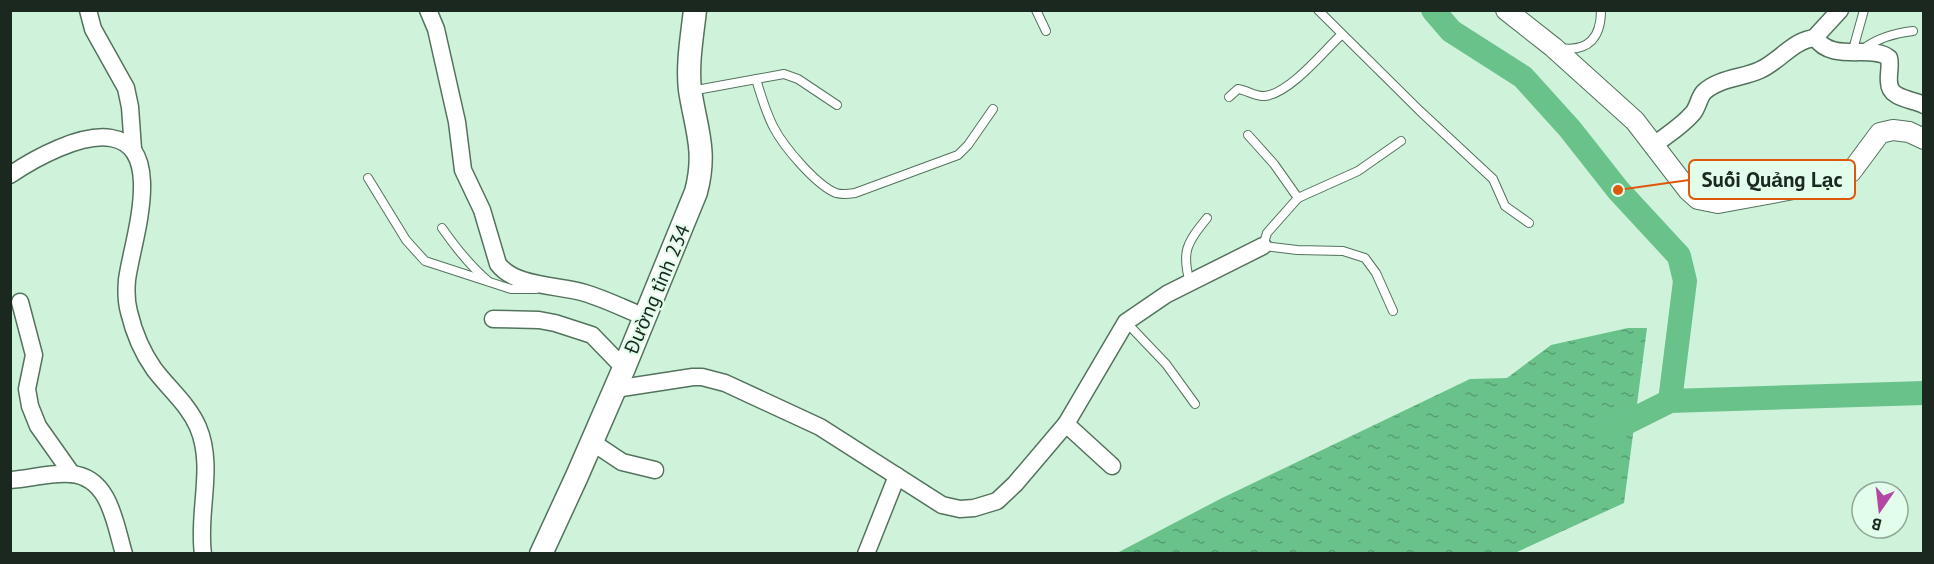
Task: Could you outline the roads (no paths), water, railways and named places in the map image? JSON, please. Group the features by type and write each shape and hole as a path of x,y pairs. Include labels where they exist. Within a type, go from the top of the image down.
{"main road":[{"name":"Đường tỉnh 234","path":"541,554 645,317 685,222 699,180 701,142 690,91 689,73 695,10"}],"street":[{"path":"88,10 93,29 126,88 133,149 142,177 140,214 127,279 126,298 138,342 154,370 188,409 198,428 205,461 201,524 203,554"},
{"path":"428,10 436,29 457,122 463,170 482,210 498,264 514,277 584,293 645,317"},
{"path":"1506,10 1553,47 1635,121 1688,190 1698,199 1718,203 1831,182 1851,171 1880,133 1893,130 1909,132 1923,139"},
{"path":"1653,145 1683,123 1695,110 1703,93 1719,83 1760,70 1801,41 1816,38 1822,28 1840,10"},
{"path":"1816,38 1818,42 1829,48 1855,53 1881,52 1885,54 1889,58 1888,84 1891,91 1895,95 1923,105"},
{"path":"10,175 26,164 83,140 112,138 121,140 133,149"},
{"path":"493,319 538,320 592,335 619,378 702,377 725,383 842,439 942,505 967,509 996,501 1015,484 1066,424 1126,322 1167,294 1263,246"},
{"path":"20,302 34,355 27,389 30,406 38,426 72,474"},
{"path":"1066,424 1112,466"},
{"path":"592,442 622,462 655,470"},
{"path":"10,480 72,474 90,481 108,498 124,554"},
{"path":"866,554 897,476"}],"lane":[{"path":"1036,10 1046,31"},
{"path":"1318,10 1341,35 1493,179 1505,206 1529,223"},
{"path":"1553,47 1574,50 1588,43 1599,30 1601,10"},
{"path":"1855,53 1864,10"},
{"path":"1855,53 1888,35 1913,31"},
{"path":"1229,97 1238,89 1265,96 1290,84 1341,35"},
{"path":"690,91 784,74 814,88 837,105"},
{"path":"756,79 775,130 794,157 827,188 844,195 958,155 968,145 993,109"},
{"path":"1248,135 1274,164 1298,198"},
{"path":"1393,311 1376,273 1365,258 1343,251 1297,250 1263,246 1268,233 1298,198 1358,171 1401,141"},
{"path":"368,178 418,255 434,265 511,289 561,288"},
{"path":"1191,284 1185,265 1186,248 1207,219"},
{"path":"442,228 470,266 491,283"},
{"path":"1126,322 1166,364 1195,404"}],"water":[{"path":"1628,328 1647,328 1624,503 1515,553 1117,553 1220,499 1470,379 1507,378 1551,345"}],"waterway":[{"path":"1433,10 1451,31 1523,77 1570,129 1618,190 1679,256 1685,281 1670,401"},
{"path":"1606,433 1670,401 1924,393"}],"place":[{"name":"Suối Quảng Lạc","path":"1618,190"}]}
